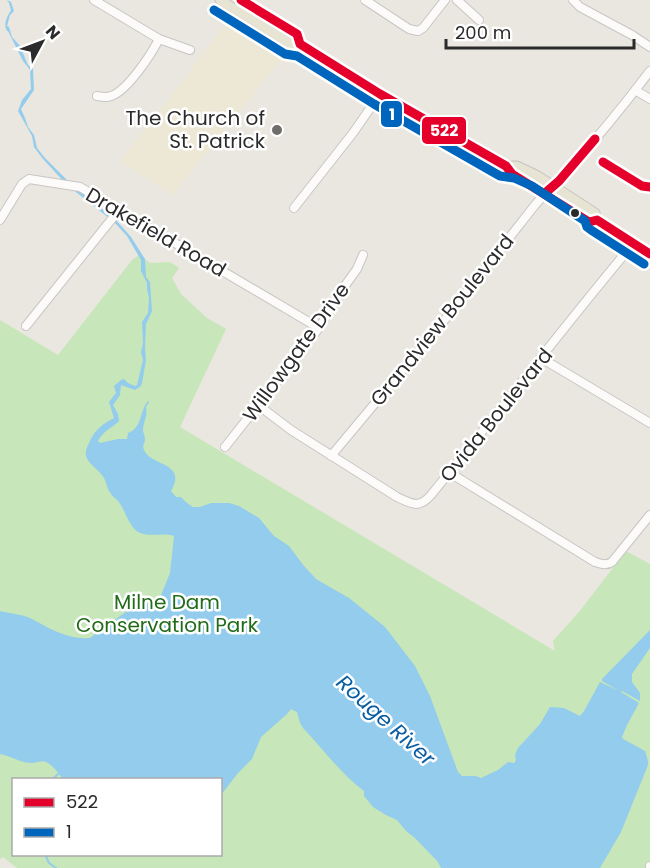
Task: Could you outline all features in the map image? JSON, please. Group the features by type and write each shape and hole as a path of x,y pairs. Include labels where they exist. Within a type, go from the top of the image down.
{"main road":[{"path":"220,0 291,44 300,44 380,94 506,165 517,166 554,186 595,213 597,220 650,254"},
{"path":"244,1 297,34 300,44"},
{"path":"506,165 512,174 589,222 597,220"}],"street":[{"path":"94,0 159,39 190,51"},
{"path":"365,0 409,29 418,31 423,28 445,0"},
{"path":"457,0 479,20"},
{"path":"573,0 580,7 650,47"},
{"path":"239,11 244,1"},
{"path":"97,96 106,98 120,91 150,55 159,39"},
{"name":"Grandview Boulevard","path":"332,456 447,317 544,194 554,186 650,70"},
{"path":"635,90 650,99"},
{"path":"294,208 353,134 380,94"},
{"name":"Drakefield Road","path":"0,220 22,184 29,179 80,187 319,328"},
{"path":"26,326 119,210"},
{"name":"Ovida Boulevard","path":"258,405 291,430 397,497 413,504 422,503 450,473 633,244"},
{"name":"Willowgate Drive","path":"225,447 319,328 357,269 363,255"},
{"path":"541,358 650,423"},
{"path":"450,473 595,562 608,565 650,515"}],"shaded area":[{"path":"232,16 287,53 173,195 120,162"}],"green space":[{"name":"Milne Dam Conservation Park","path":"139,255 150,263 170,262 179,268 172,278 181,294 207,318 226,329 180,427 555,651 553,641 579,612 626,551 650,564 650,868 17,868 3,857 0,859 0,320 58,355 132,260"}],"water":[{"name":"Rouge River","path":"7,0 11,2 14,11 10,15 7,26 12,37 21,47 20,51 28,65 33,69 34,90 21,109 34,135 37,148 69,182 116,220 131,237 145,259 146,277 150,282 152,311 146,324 146,360 142,383 135,390 121,385 120,395 113,405 119,421 102,435 98,441 100,443 127,439 128,433 136,428 148,401 143,428 145,440 143,448 153,459 172,470 175,482 171,491 176,497 181,497 193,507 211,503 229,503 259,518 274,536 289,546 316,579 349,598 385,627 415,666 430,696 458,772 462,776 481,778 508,762 514,763 518,748 540,724 550,707 564,708 580,716 600,682 619,691 602,679 650,630 650,648 632,674 632,682 640,693 640,701 621,692 639,703 622,737 645,751 648,765 621,832 600,868 441,868 438,862 397,820 373,807 364,796 364,791 332,761 303,728 297,712 291,709 261,737 252,759 222,794 222,778 62,778 46,762 28,763 0,754 0,611 28,617 67,636 90,638 103,625 111,623 124,613 143,604 156,603 159,600 170,573 174,536 147,535 138,532 110,492 103,476 86,456 93,434 114,418 109,402 116,393 114,386 124,379 128,383 137,385 143,360 142,322 148,313 147,283 141,271 141,260 127,236 114,222 67,185 34,147 32,136 18,111 22,100 31,89 30,70 5,25 11,10"}],"waterway":[{"path":"54,778 58,774"},
{"path":"46,856 49,863 56,868"}],"transit line":[{"name":"522","path":"241,0 297,34 300,44 380,94 506,166 512,174 589,222 597,220 650,254"},
{"name":"1","path":"214,10 285,54 297,56 374,104 500,176 514,178 532,186 585,221 591,230 644,264"},
{"name":"522","path":"544,194 559,181 595,139"},
{"name":"522","path":"603,162 642,186 650,187"}],"place":[{"name":"The Church of St. Patrick","path":"277,130"}]}
